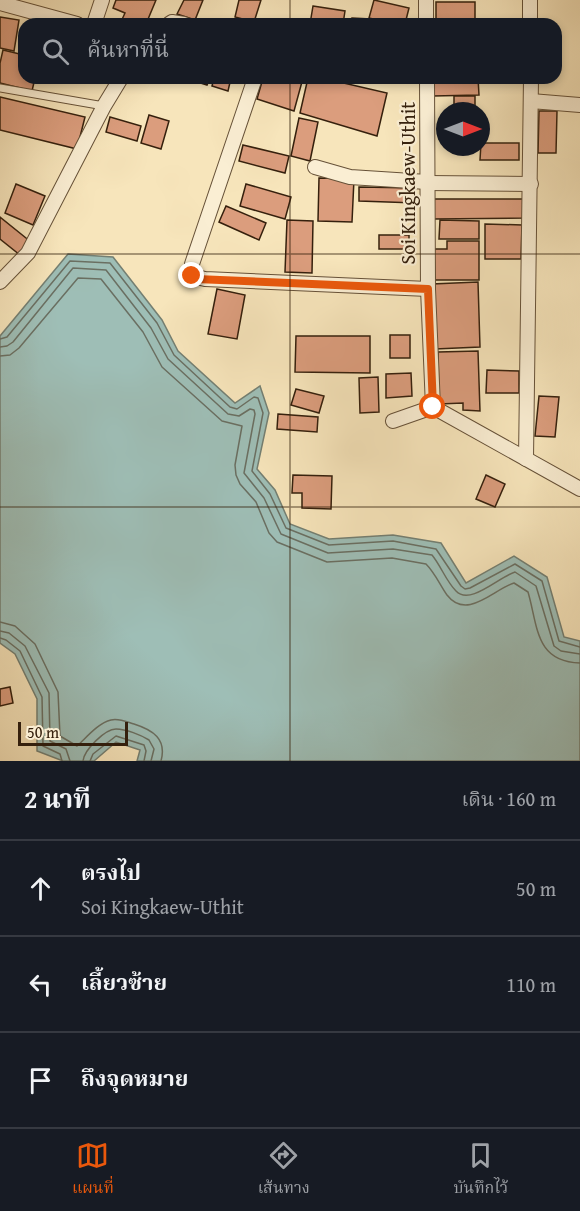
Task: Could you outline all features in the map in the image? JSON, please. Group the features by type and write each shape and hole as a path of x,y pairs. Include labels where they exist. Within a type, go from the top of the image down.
{"street":[{"path":"96,18 102,0"},
{"path":"426,0 426,18"},
{"path":"530,0 531,18"},
{"path":"0,3 55,18"},
{"path":"0,282 28,253 117,84"},
{"path":"253,84 192,264 192,276 196,279 428,289"},
{"name":"Soi Kingkaew-Uthit","path":"427,84 428,289 433,407"},
{"path":"526,459 531,84"},
{"path":"531,101 580,105"},
{"path":"315,167 350,177 427,182 531,184"},
{"path":"393,421 433,407 580,489"}],"lane":[{"path":"0,88 104,106"}],"water":[{"path":"68,254 113,257 162,320 178,351 235,403 260,386 269,413 257,469 275,490 290,524 329,539 393,535 441,543 466,583 514,556 547,577 564,637 580,641 580,761 137,761 140,750 116,742 94,761 63,761 37,751 37,699 15,654 0,643 0,336"}],"building":[{"path":"116,0 156,0 148,18 123,18 125,13 113,8"},
{"path":"184,0 203,0 196,18 177,14"},
{"path":"239,0 261,0 255,18 235,17"},
{"path":"374,0 409,8 406,18 369,18"},
{"path":"436,2 475,2 475,18 436,18"},
{"path":"313,6 345,11 344,18 311,18"},
{"path":"0,17 18,20 14,51 0,48"},
{"path":"3,50 18,54 18,84 34,84 32,91 0,83 0,63"},
{"path":"212,84 230,84 228,91 212,86"},
{"path":"261,84 301,84 294,111 257,99"},
{"path":"307,84 348,84 387,93 377,136 300,113"},
{"path":"432,84 478,84 479,95 433,96"},
{"path":"454,96 475,96 475,102 454,102"},
{"path":"0,97 85,117 77,149 0,130"},
{"path":"539,111 557,111 556,153 538,153"},
{"path":"149,115 169,121 161,149 141,143"},
{"path":"110,117 141,126 137,141 106,132"},
{"path":"299,118 318,122 310,161 291,156"},
{"path":"490,143 519,143 519,160 480,160 480,156 490,156"},
{"path":"243,145 289,156 285,173 239,161"},
{"path":"319,178 354,179 352,222 318,221"},
{"path":"16,184 45,196 33,225 5,213"},
{"path":"246,184 291,197 285,219 240,206"},
{"path":"359,187 416,188 416,203 359,201"},
{"path":"433,199 525,199 525,218 433,219"},
{"path":"226,206 266,223 259,240 219,222"},
{"path":"0,217 31,242 20,255 0,239"},
{"path":"287,220 313,221 312,273 285,272"},
{"path":"440,220 479,221 479,239 439,239"},
{"path":"485,224 522,225 521,259 485,259"},
{"path":"379,235 409,235 409,249 379,249"},
{"path":"447,241 479,241 479,280 435,280 434,249 447,249"},
{"path":"478,282 480,347 435,349 432,284"},
{"path":"217,289 245,295 237,339 208,334"},
{"path":"390,335 410,335 410,358 390,358"},
{"path":"296,336 370,336 370,373 295,372"},
{"path":"478,351 480,411 463,410 463,403 439,404 438,352"},
{"path":"487,370 519,371 519,393 486,393"},
{"path":"411,373 412,396 386,398 386,374"},
{"path":"378,377 379,412 360,413 359,378"},
{"path":"296,389 324,396 319,413 291,405"},
{"path":"539,396 559,397 555,437 535,436"},
{"path":"278,414 318,417 317,432 277,429"},
{"path":"293,475 332,476 331,509 302,508 302,493 292,493"},
{"path":"486,475 505,484 495,507 476,499"},
{"path":"10,687 13,703 0,706 0,689"}],"route":[{"path":"192,276 196,279 428,289 433,407"}]}
